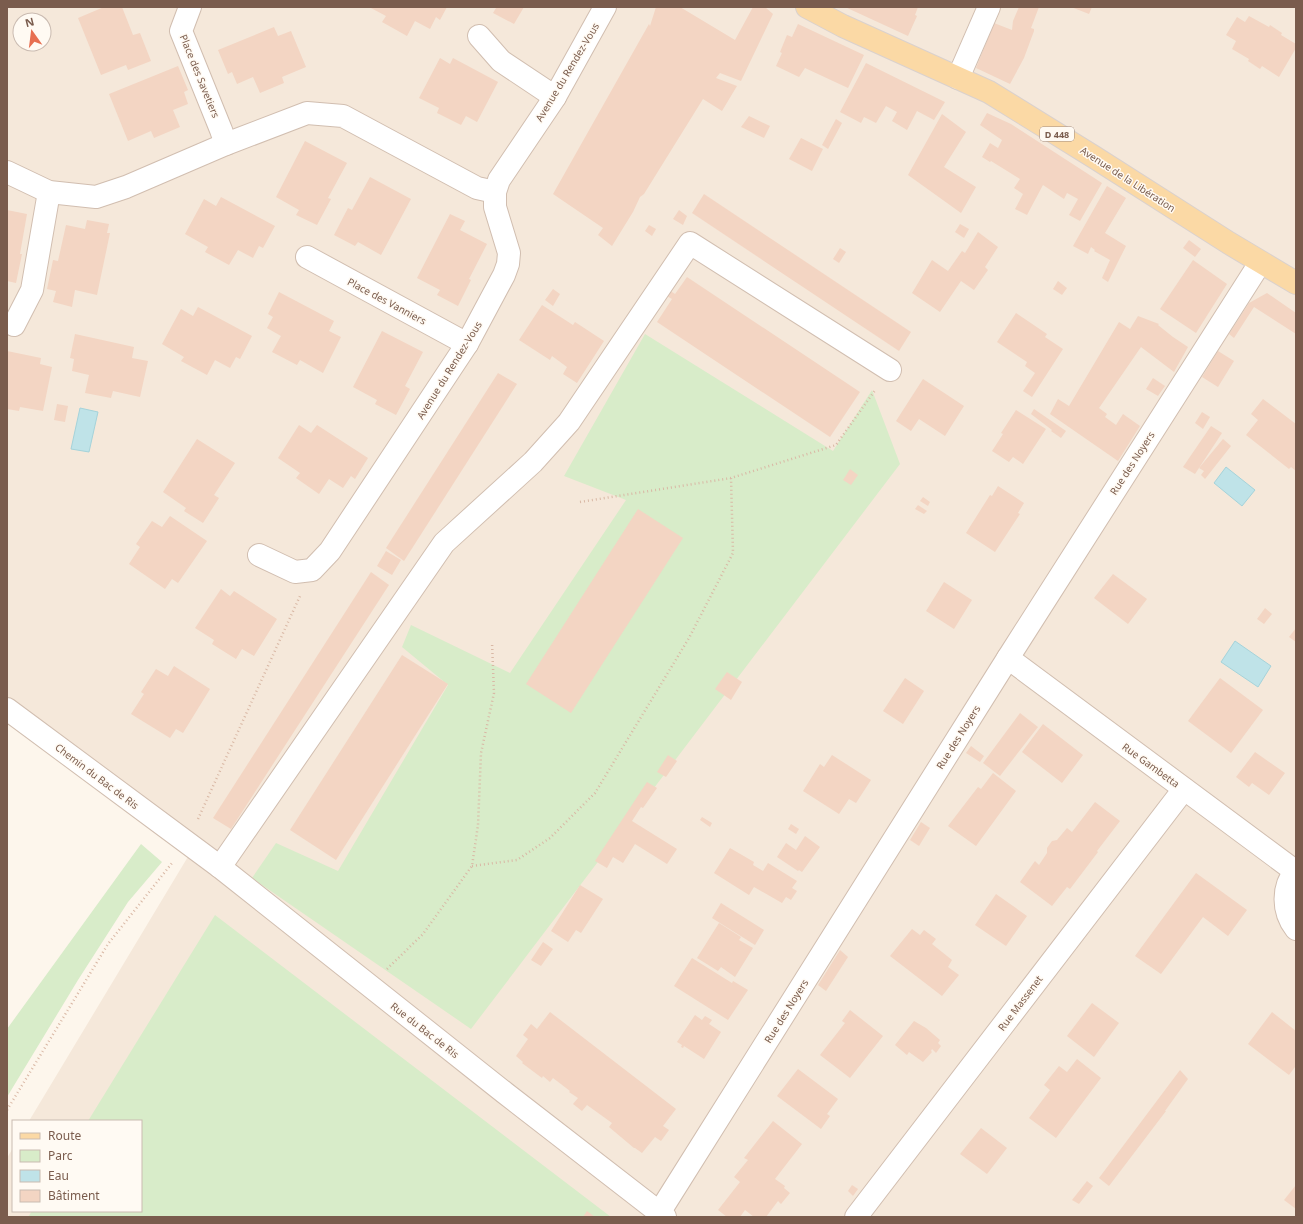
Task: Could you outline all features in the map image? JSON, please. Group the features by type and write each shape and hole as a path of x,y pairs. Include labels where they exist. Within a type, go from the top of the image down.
{"main road":[{"name":"Avenue de la Libération","path":"807,7 843,26 989,92 1260,263 1296,283"}],"street":[{"name":"Place des Savetiers","path":"190,7 181,31 226,144"},
{"name":"Avenue du Rendez-Vous","path":"312,570 330,551 467,344 504,275 508,264 509,253 495,207 495,192 499,180 555,97 606,7"},
{"path":"958,78 989,7"},
{"path":"479,36 501,61 555,97"},
{"path":"7,172 49,192 96,197 126,187 226,144 307,113 343,116 477,188 495,192"},
{"path":"14,325 32,290 49,192"},
{"path":"220,867 444,543 533,462 569,422 690,243 890,370"},
{"name":"Place des Vanniers","path":"307,258 467,344"},
{"name":"Rue des Noyers","path":"662,1215 1008,658 1260,263"},
{"path":"259,555 295,572 312,570"},
{"name":"Rue Gambetta","path":"1008,658 1295,870"},
{"name":"Chemin du Bac de Ris","path":"7,709 187,842"},
{"name":"Rue Massenet","path":"856,1217 1184,789"},
{"name":"Rue du Bac de Ris","path":"187,842 662,1215"},
{"path":"1295,870 1287,884 1285,899 1287,914 1296,929"}],"path":[{"path":"580,502 731,478 836,445 890,370"},
{"path":"472,866 517,860 550,838 595,793 689,638 732,553 731,478"},
{"path":"7,1110 108,944 187,842 312,570"},
{"path":"370,986 423,934 472,866 478,825 481,753 494,694 492,642"}],"shaded area":[{"path":"7,7 1296,7 1296,1217 7,1217 7,1158 12,1150 12,1212 142,1212 142,1120 30,1120 189,855 7,722"}],"green space":[{"path":"645,334 833,451 872,390 900,464 471,1029 252,878 276,843 338,871 448,685 402,647 411,625 510,673 626,500 564,476"},
{"path":"141,844 162,862 128,902 78,980 7,1097 7,1029"},
{"path":"215,915 611,1217 28,1217 31,1212 142,1212 142,1120 89,1120"}],"water":[{"path":"80,408 98,412 89,452 71,449"},
{"path":"1226,467 1255,490 1242,506 1214,483"},
{"path":"1235,641 1271,666 1258,687 1221,662"}],"building":[{"path":"104,7 122,7 133,35 140,33 151,61 128,70 126,65 101,75 78,18"},
{"path":"369,7 447,7 440,20 436,17 430,29 415,21 407,36 382,22 386,16"},
{"path":"494,7 524,7 514,24 493,13 496,8"},
{"path":"656,7 680,7 735,40 753,7 765,7 773,14 741,81 720,73 716,78 737,86 722,111 703,99 644,194 640,197 633,212 612,246 598,235 603,228 553,194 649,24 650,26"},
{"path":"845,7 918,7 915,15 917,16 908,36"},
{"path":"1019,7 1039,7 1031,28 1034,29 1034,31 1024,58 1010,84 976,68 994,23 1012,30 1013,21"},
{"path":"1071,7 1092,7 1089,14"},
{"path":"1249,16 1269,27 1270,25 1282,33 1281,35 1296,44 1296,48 1279,77 1262,66 1260,69 1248,61 1249,59 1232,49 1236,41 1226,35 1237,17 1245,22"},
{"path":"798,24 864,55 848,88 805,68 799,77 776,66 782,53 780,52 787,35 792,37"},
{"path":"274,27 278,36 291,31 306,67 282,77 284,83 260,93 253,77 237,84 232,72 228,74 218,50"},
{"path":"440,58 450,64 453,58 498,82 477,122 466,116 461,125 437,113 439,108 419,98"},
{"path":"866,63 945,102 934,120 917,111 907,130 892,121 897,112 886,106 876,123 864,117 861,123 840,112"},
{"path":"178,66 188,90 184,92 188,104 173,110 180,127 154,138 151,131 128,141 109,94"},
{"path":"987,113 1011,124 1102,183 1080,221 1069,215 1078,199 1067,193 1064,199 1043,185 1027,215 1015,209 1023,194 1014,188 1020,179 982,157 990,143 998,148 1002,140 980,125"},
{"path":"942,114 966,132 944,167 976,187 961,213 908,175"},
{"path":"749,116 770,126 764,138 741,127"},
{"path":"836,119 842,123 828,149 822,145"},
{"path":"801,138 823,149 812,171 789,159"},
{"path":"305,141 347,163 328,198 331,199 317,225 296,215 299,210 276,197"},
{"path":"370,177 411,199 381,255 358,242 355,246 334,235 348,208 352,210"},
{"path":"1107,186 1126,198 1105,233 1126,246 1108,282 1102,278 1110,260 1094,251 1095,250 1091,247 1088,254 1073,246"},
{"path":"704,194 911,332 899,351 692,213"},
{"path":"221,197 275,226 263,248 259,246 253,258 238,250 229,265 205,252 208,247 185,234 204,199 216,206"},
{"path":"7,210 27,214 20,254 22,254 16,283 7,281"},
{"path":"679,210 687,216 683,225 673,219"},
{"path":"450,214 465,221 460,230 487,244 469,279 471,280 458,306 437,295 440,290 417,278"},
{"path":"87,220 109,224 107,233 110,233 97,295 75,290 72,307 53,302 56,291 47,289 53,260 58,261 66,225 85,229"},
{"path":"960,224 969,229 964,238 955,232"},
{"path":"649,225 656,229 652,236 645,231"},
{"path":"978,232 998,247 985,267 988,270 974,290 961,281 940,312 912,293 932,260 948,271 962,251 965,253"},
{"path":"1189,240 1201,249 1195,257 1183,248"},
{"path":"840,248 846,252 839,263 833,259"},
{"path":"1193,260 1227,284 1196,333 1160,309"},
{"path":"687,277 860,392 830,437 657,322 672,299 665,295 669,290 675,294"},
{"path":"1058,281 1067,288 1062,295 1053,289"},
{"path":"553,289 560,294 553,306 545,300"},
{"path":"279,292 334,321 329,331 341,337 323,373 300,360 297,365 272,352 281,336 267,328 273,317 268,314"},
{"path":"1267,293 1296,313 1296,334 1254,307 1234,338 1229,334 1249,303"},
{"path":"542,305 573,325 575,322 604,341 577,383 563,374 567,367 552,356 550,360 519,340"},
{"path":"198,307 252,336 240,359 236,357 230,368 215,360 207,375 181,361 184,357 162,344 181,309 193,316"},
{"path":"1016,313 1047,334 1045,337 1063,349 1032,397 1023,391 1035,373 1025,366 1027,362 997,342"},
{"path":"1138,316 1159,324 1158,325 1173,337 1188,347 1174,372 1141,347 1099,408 1107,414 1105,417 1116,425 1123,414 1140,426 1118,461 1050,414 1058,399 1069,406 1119,322 1130,329"},
{"path":"382,331 423,352 405,386 410,389 396,415 375,404 377,400 353,387"},
{"path":"75,334 134,347 132,358 148,361 140,397 113,391 111,398 85,393 89,375 72,371 74,359 70,358"},
{"path":"7,351 41,358 40,364 52,367 43,411 20,407 19,411 7,409"},
{"path":"1218,351 1234,361 1218,387 1202,377"},
{"path":"498,373 517,384 404,561 386,548"},
{"path":"1153,378 1165,386 1158,396 1146,389"},
{"path":"923,379 964,406 945,436 919,419 911,431 896,421"},
{"path":"1263,399 1296,424 1296,471 1291,467 1289,469 1246,435 1258,420 1251,414"},
{"path":"57,404 68,406 65,422 54,420"},
{"path":"1034,409 1066,431 1061,438 1031,414"},
{"path":"1016,410 1046,429 1023,464 1013,457 1009,462 992,451 1003,434 1001,433"},
{"path":"1202,412 1210,417 1203,429 1195,423"},
{"path":"299,425 311,433 317,425 368,458 355,479 351,476 343,488 329,479 319,494 296,478 300,473 278,458"},
{"path":"1211,426 1222,433 1195,474 1183,467"},
{"path":"197,439 235,463 214,495 219,498 203,523 184,511 186,508 163,492"},
{"path":"1223,439 1231,446 1205,479 1201,475 1204,471 1199,468"},
{"path":"850,469 858,475 851,485 843,480"},
{"path":"998,486 1024,503 1018,513 1020,514 995,552 966,533 990,495 992,496"},
{"path":"923,497 930,502 928,506 920,501"},
{"path":"918,505 927,511 924,514 915,509"},
{"path":"638,509 683,538 571,713 526,684"},
{"path":"170,516 207,541 178,583 172,579 165,589 129,564 140,547 136,544 152,521 162,527"},
{"path":"386,551 401,560 392,575 377,566"},
{"path":"371,572 389,585 231,829 213,818"},
{"path":"1113,574 1147,599 1128,624 1094,598"},
{"path":"944,582 972,600 954,629 926,611"},
{"path":"221,589 230,596 234,591 277,619 254,656 242,649 236,659 212,644 214,640 195,628"},
{"path":"1265,608 1272,614 1264,624 1257,619"},
{"path":"1296,628 1296,642 1289,637"},
{"path":"402,655 448,684 336,860 290,830"},
{"path":"174,666 210,689 183,733 176,729 170,738 131,714 144,694 141,692 156,669 168,676"},
{"path":"727,672 742,682 731,700 715,689"},
{"path":"905,678 924,691 903,724 883,711"},
{"path":"1220,678 1263,710 1231,753 1188,721"},
{"path":"1020,713 1038,727 1000,776 983,763"},
{"path":"1043,724 1083,755 1062,783 1022,752"},
{"path":"971,746 984,756 980,762 966,753"},
{"path":"1255,752 1285,773 1269,795 1252,783 1249,787 1236,777"},
{"path":"668,755 677,761 666,777 657,772"},
{"path":"832,755 871,780 856,803 849,799 839,814 803,791 820,764 824,767"},
{"path":"993,773 1016,791 976,846 948,826 978,787 981,789"},
{"path":"647,782 657,788 643,808 641,807 632,821 677,849 667,864 635,844 623,863 613,857 607,868 595,861"},
{"path":"1095,802 1120,821 1070,889 1067,887 1052,906 1020,882 1035,861 1039,865 1047,853 1047,848 1052,841 1057,840 1067,828 1072,832"},
{"path":"702,817 712,823 710,827 700,820"},
{"path":"921,822 930,828 919,846 910,840"},
{"path":"791,824 799,829 796,834 788,829"},
{"path":"805,836 820,847 802,872 799,870 798,871 777,857 786,843 796,850"},
{"path":"730,848 754,862 753,865 763,871 768,863 797,881 792,888 797,891 791,900 786,897 782,903 754,887 749,895 714,873"},
{"path":"1196,873 1247,910 1228,936 1203,917 1161,974 1135,956"},
{"path":"580,885 603,899 581,933 576,930 568,942 551,931"},
{"path":"996,894 1027,916 1006,946 975,925"},
{"path":"721,903 764,930 755,945 712,918"},
{"path":"719,923 741,937 739,940 753,948 735,977 721,967 718,971 697,958"},
{"path":"912,929 920,935 924,930 936,939 932,944 952,960 948,967 959,975 942,996 890,956"},
{"path":"543,942 553,949 541,966 531,960"},
{"path":"840,950 848,957 826,991 818,985"},
{"path":"692,958 732,983 733,981 748,990 728,1020 674,986"},
{"path":"1092,1003 1119,1023 1094,1057 1067,1036"},
{"path":"850,1010 883,1036 850,1078 820,1055 845,1023 842,1021"},
{"path":"550,1012 676,1109 663,1126 669,1130 661,1141 655,1137 642,1153 609,1127 612,1123 587,1105 582,1111 573,1104 578,1098 553,1078 550,1082 522,1063 523,1062 516,1056 528,1039 523,1035 531,1024 537,1029"},
{"path":"1272,1012 1296,1031 1296,1068 1295,1067 1289,1075 1248,1044"},
{"path":"695,1015 702,1020 705,1016 712,1020 709,1024 721,1032 704,1059 684,1046 683,1048 681,1047 682,1045 677,1042"},
{"path":"914,1021 926,1028 940,1040 938,1043 941,1046 936,1053 932,1049 932,1052 923,1062 909,1052 907,1055 895,1045"},
{"path":"1077,1059 1101,1078 1056,1138 1029,1118 1050,1090 1044,1085 1059,1066 1067,1072"},
{"path":"798,1069 838,1099 827,1114 830,1116 821,1129 777,1096"},
{"path":"1180,1070 1188,1079 1166,1111 1109,1186 1099,1178"},
{"path":"773,1121 802,1144 775,1179 785,1186 784,1188 790,1193 781,1204 778,1201 766,1217 754,1217 745,1210 740,1217 727,1217 718,1210 740,1182 734,1177 748,1160 744,1158"},
{"path":"981,1128 1007,1148 987,1174 960,1154"},
{"path":"1087,1181 1093,1186 1079,1204 1072,1200"},
{"path":"852,1185 858,1189 853,1196 848,1191"},
{"path":"1296,1185 1296,1209 1284,1200"},
{"path":"587,1211 595,1217 583,1217"}]}
